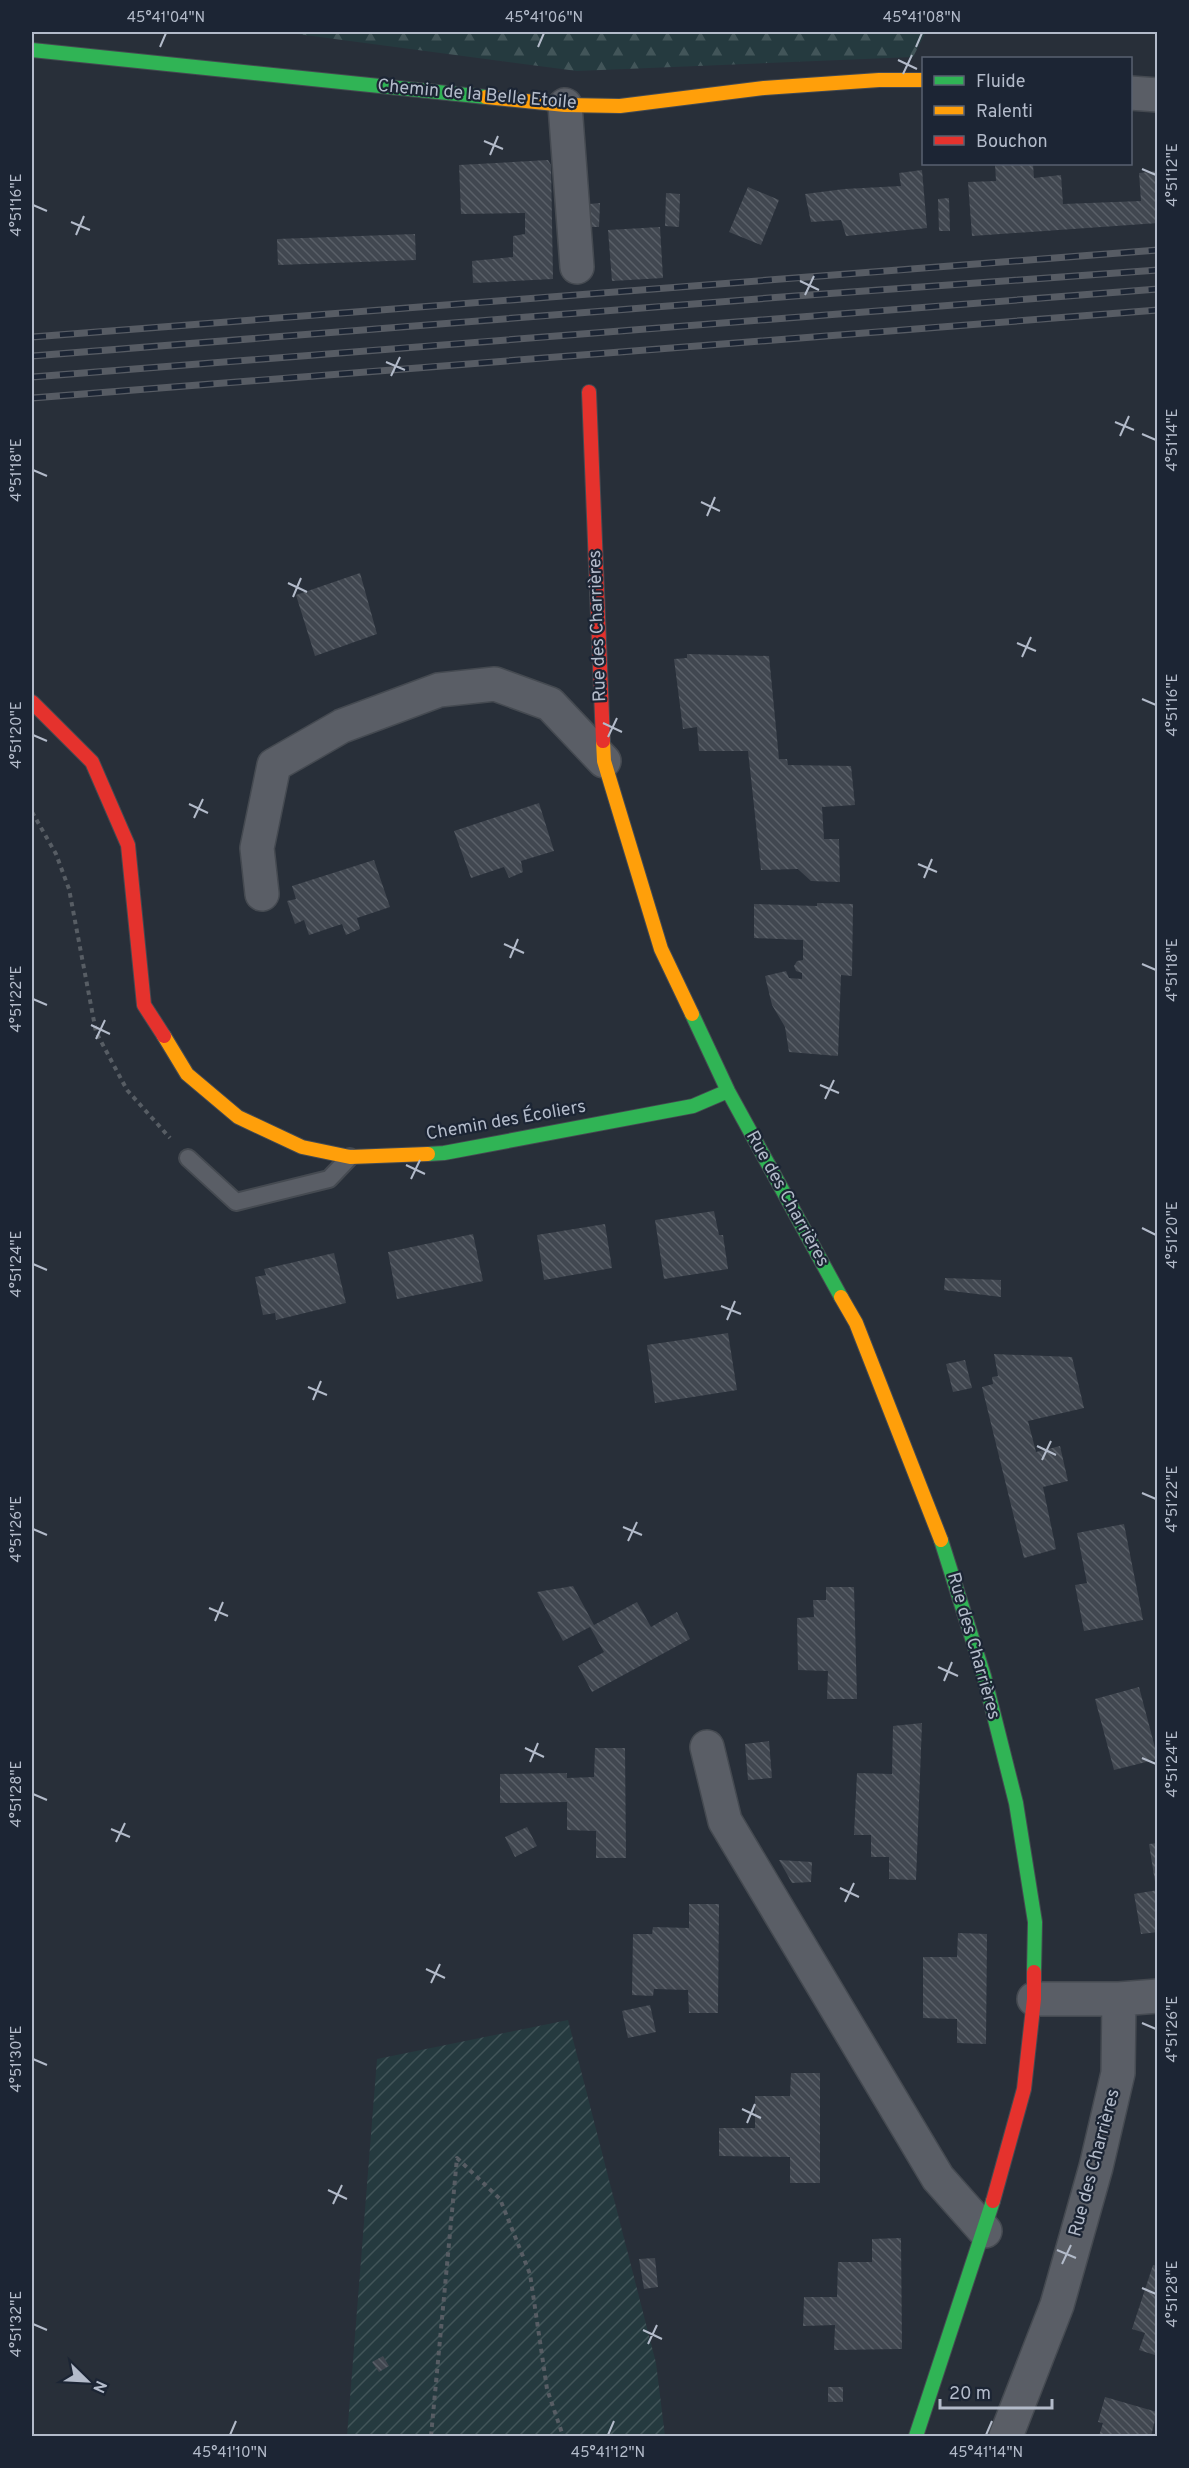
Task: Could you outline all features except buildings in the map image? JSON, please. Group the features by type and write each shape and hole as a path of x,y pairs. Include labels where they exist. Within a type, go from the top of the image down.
{"street":[{"name":"Chemin de la Belle Etoile","path":"32,50 565,105 620,106 764,88 879,80 922,80"},
{"path":"1132,93 1158,95"},
{"path":"565,105 577,267"},
{"name":"Rue des Charrières","path":"589,392 604,762 661,949 728,1091 856,1323 936,1520 984,1676 1016,1803 1035,1922 1034,1999 1024,2089 986,2231 916,2436"},
{"path":"262,894 257,848 274,765 342,726 439,690 495,684 550,704 604,762"},
{"name":"Chemin des Écoliers","path":"32,702 92,762 128,845 144,1005 187,1074 238,1117 302,1147 350,1156 444,1153 693,1106 728,1091"},
{"path":"707,1747 725,1821 938,2178 986,2231"},
{"path":"1034,1999 1119,1999 1158,1996"},
{"name":"Rue des Charrières","path":"1006,2436 1057,2305 1096,2167 1119,2073 1119,1999"}],"lane":[{"path":"188,1158 236,1202 330,1179 350,1156"}],"path":[{"path":"431,2436 457,2158 500,2199 530,2274 547,2389 563,2436"}],"green space":[{"path":"282,32 926,32 913,57 577,71"},
{"path":"568,2020 656,2363 665,2436 347,2436 377,2059"}],"railway":[{"path":"32,337 1158,250"},
{"path":"32,356 1158,270"},
{"path":"32,377 1158,289"},
{"path":"32,398 1158,310"}],"traffic: fast":[{"path":"32,50 486,97"},
{"path":"692,1014 728,1091 841,1297"},
{"path":"428,1154 444,1153 693,1106 728,1091"},
{"path":"941,1540 984,1676 1016,1803 1035,1922 1034,1972"},
{"path":"916,2436 993,2201"}],"traffic: slow":[{"path":"486,97 565,105 620,106 764,88 879,80 922,80"},
{"path":"603,741 604,761 661,949 692,1014"},
{"path":"164,1036 187,1074 238,1117 302,1147 350,1157 428,1154"},
{"path":"841,1297 856,1323 941,1540"}],"traffic: jam":[{"path":"589,392 603,741"},
{"path":"32,702 92,762 128,845 144,1005 164,1036"},
{"path":"993,2201 1024,2089 1034,1999 1034,1972"}]}
